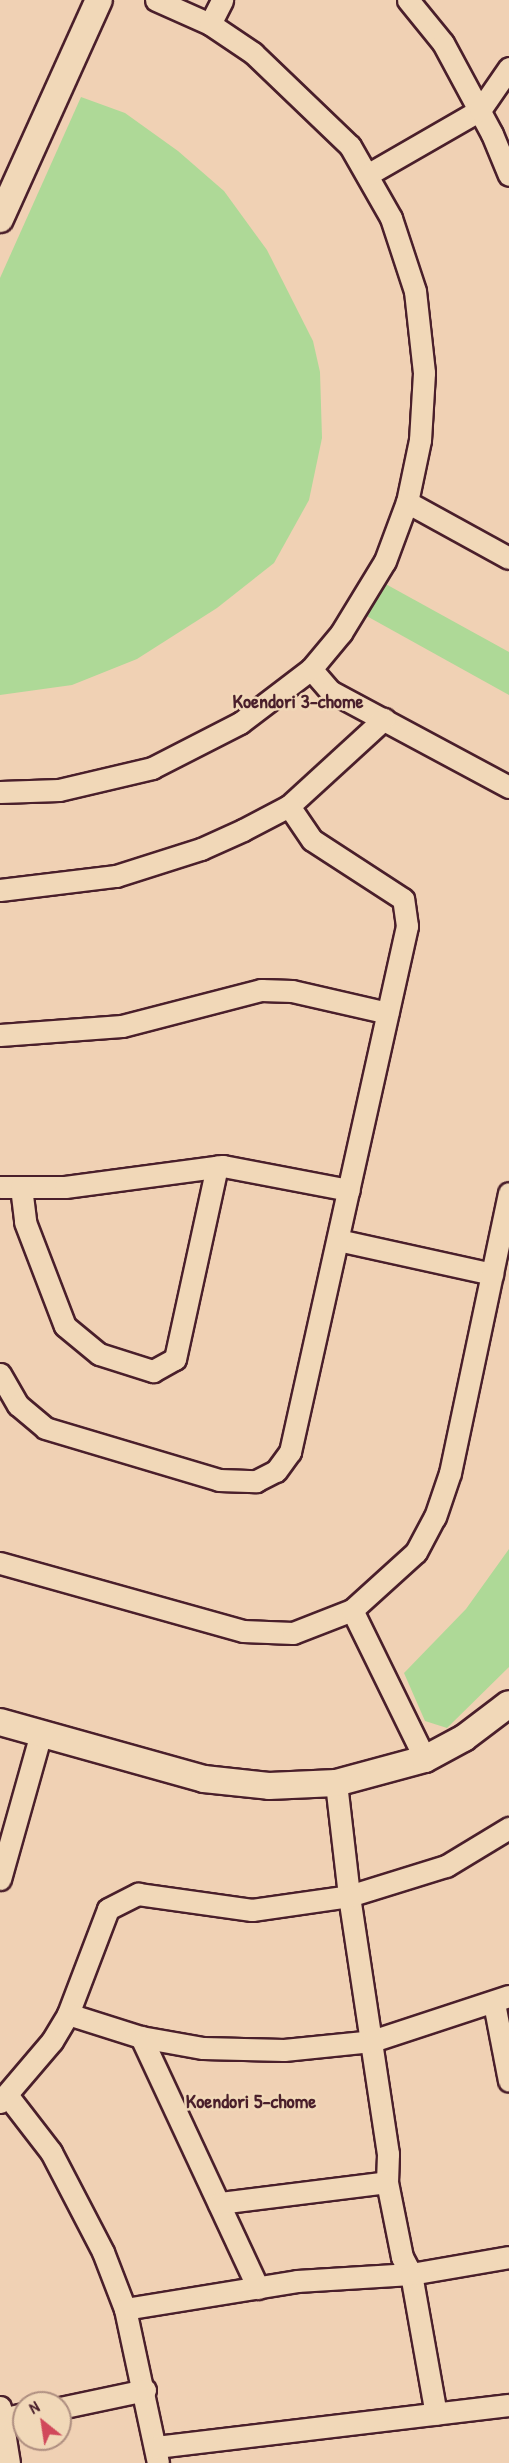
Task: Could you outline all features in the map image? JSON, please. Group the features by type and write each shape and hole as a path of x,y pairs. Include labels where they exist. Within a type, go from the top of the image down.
{"street":[{"path":"0,219 99,0"},
{"path":"0,792 59,790 152,768 240,723 311,669 366,596 390,551 407,502 420,440 424,373 415,291 391,218 350,146 294,88 253,53 210,24 156,0"},
{"path":"210,24 222,0"},
{"path":"408,0 443,43 480,110 509,175"},
{"path":"367,175 480,110 509,68"},
{"path":"407,502 508,555"},
{"path":"311,669 330,691 509,787"},
{"path":"0,890 64,885 160,864 233,835 289,806 384,719"},
{"path":"0,1374 27,1414 61,1435 219,1480 256,1481 276,1471 290,1452 407,926 404,899 312,840 289,806"},
{"path":"0,1035 122,1026 261,990 292,991 388,1013"},
{"path":"217,1167 175,1359 153,1371 99,1354 65,1326 10,1187 92,1184 217,1167 256,1171 349,1190"},
{"path":"0,1563 243,1631 293,1633 352,1611 416,1552 435,1517 450,1473 509,1193"},
{"path":"338,1240 492,1274"},
{"path":"352,1611 425,1759"},
{"path":"0,1722 204,1779 269,1786 336,1783 425,1759 464,1738 509,1704"},
{"path":"0,1879 41,1733"},
{"path":"336,1783 348,1896 388,2154 387,2182 402,2257 411,2274 436,2414"},
{"path":"509,1828 446,1866 348,1896 252,1910 138,1894 108,1909 68,2014 52,2041 3,2098 51,2152 78,2199 124,2310 145,2390 157,2455 509,2405"},
{"path":"68,2014 141,2037 203,2048 284,2050 372,2041 502,1999 509,2081"},
{"path":"141,2037 258,2288"},
{"path":"219,2204 387,2182"},
{"path":"124,2310 258,2288 411,2274 509,2257"},
{"path":"72,2405 145,2390"},
{"path":"1,2413 9,2463"}],"green space":[{"path":"81,97 125,113 178,151 224,191 267,250 313,341 320,372 322,438 309,500 274,563 217,608 137,659 72,685 0,695 0,278"},
{"path":"382,582 509,652 509,695 363,614"},
{"path":"509,1549 509,1667 447,1728 425,1721 404,1673 466,1609"}],"district":[{"name":"Koendori 3-chome","path":"298,700"},
{"name":"Koendori 5-chome","path":"251,2100"}]}
